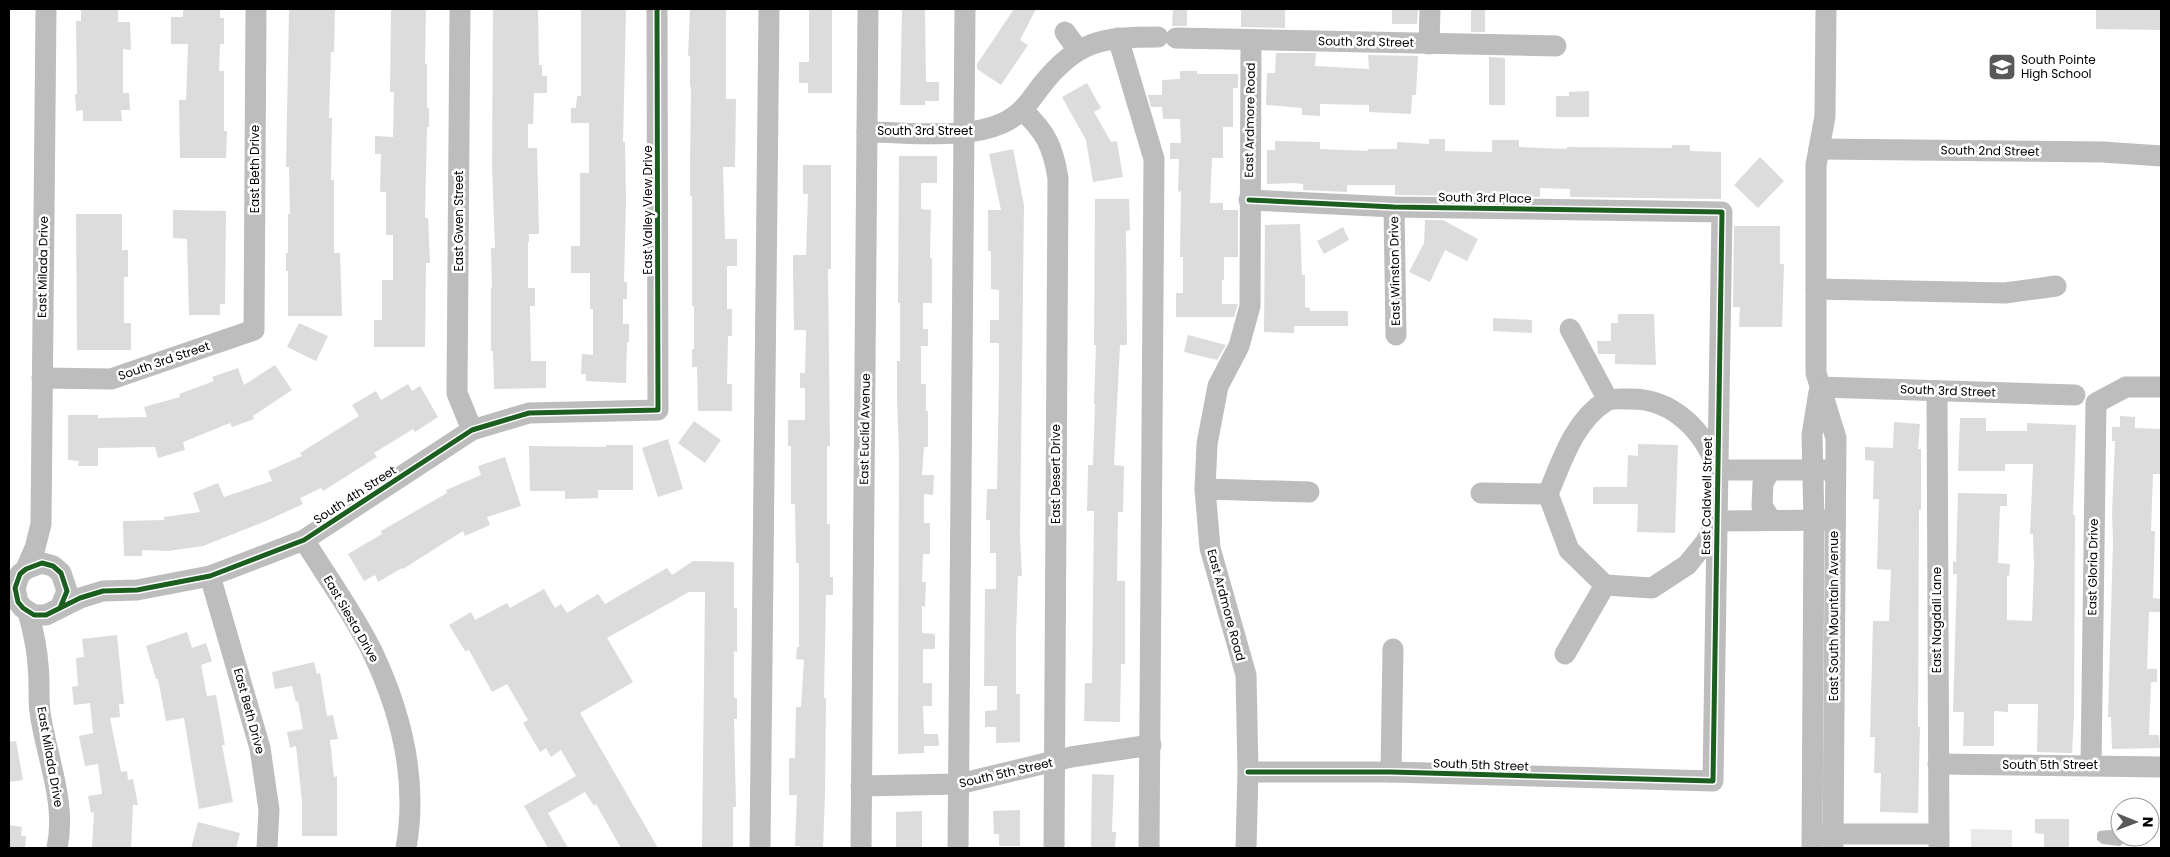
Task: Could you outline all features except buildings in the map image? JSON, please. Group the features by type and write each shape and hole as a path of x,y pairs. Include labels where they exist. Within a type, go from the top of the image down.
{"street":[{"name":"East Milada Drive","path":"18,574 35,548 41,524 46,9"},
{"name":"East Beth Drive","path":"254,330 256,9"},
{"name":"East Gwen Street","path":"460,9 457,393 472,430"},
{"name":"East Valley View Drive","path":"657,9 658,410"},
{"path":"760,848 768,9"},
{"name":"East Euclid Avenue","path":"861,848 868,9"},
{"path":"958,848 966,133 965,9"},
{"path":"1429,44 1430,9"},
{"name":"East South Mountain Avenue","path":"1822,841 1835,520 1836,438 1816,373 1816,165 1825,116 1826,9"},
{"path":"1065,32 1078,50"},
{"name":"South 3rd Street","path":"867,132 966,133 988,129 1005,122 1023,111 1058,66 1078,50 1105,39 1167,37 1556,46"},
{"path":"1118,38 1154,159 1149,848"},
{"name":"East Ardmore Road","path":"1246,848 1248,772 1246,675 1210,548 1205,489 1208,444 1218,386 1239,346 1250,306 1251,40"},
{"name":"East Desert Drive","path":"1023,111 1046,135 1055,158 1058,178 1054,848"},
{"name":"South 2nd Street","path":"1819,149 2103,152 2161,156"},
{"name":"South 3rd Place","path":"1249,200 1394,207 1722,212"},
{"name":"East Winston Drive","path":"1394,207 1396,335"},
{"name":"East Caldwell Street","path":"1713,781 1722,212"},
{"path":"1816,289 2005,293 2056,286"},
{"path":"1565,654 1605,585 1569,550 1548,494 1570,442 1585,419 1608,400 1570,329"},
{"name":"South 3rd Street","path":"42,378 111,380 254,330"},
{"name":"East Gloria Drive","path":"2091,766 2096,403 2126,386 2161,387"},
{"name":"South 3rd Street","path":"1820,387 2075,395"},
{"name":"East South Mountain Avenue","path":"1820,387 1812,435 1822,841"},
{"name":"East Nagdali Lane","path":"1937,391 1939,841"},
{"name":"East Caldwell Street","path":"1608,400 1646,399 1678,414 1700,434 1711,451 1718,470"},
{"name":"South 4th Street","path":"20,607 40,616 56,611 80,598 103,591 137,590 210,576 304,540 472,430 529,414 658,410"},
{"path":"1718,470 1835,470"},
{"path":"1770,471 1763,483 1762,506 1771,520"},
{"path":"1205,489 1308,492"},
{"path":"1481,493 1548,494"},
{"path":"1717,521 1835,520"},
{"name":"East Caldwell Street","path":"1605,585 1652,588 1687,565 1705,543 1717,521"},
{"name":"East Milada Drive","path":"41,524 57,570"},
{"name":"East Siesta Drive","path":"304,540 372,651 398,720 406,750 408,778 409,808 406,848"},
{"name":"South 4th Street","path":"18,574 42,564 103,591"},
{"path":"56,611 67,591 64,578 57,570"},
{"path":"18,574 16,595 20,607"},
{"name":"East Beth Drive","path":"210,576 260,748 269,810 267,848"},
{"name":"East Milada Drive","path":"20,607 34,635 38,665 40,711 59,806 61,830 57,848"},
{"name":"East Milada Drive","path":"38,665 56,611"},
{"path":"1392,772 1393,649"},
{"name":"South 5th Street","path":"861,786 959,784 1054,762 1151,745"},
{"name":"South 5th Street","path":"1938,764 2161,767"},
{"name":"South 5th Street","path":"1248,772 1392,772 1713,781"},
{"path":"1822,841 1939,841"}],"shaded area":[{"path":"1971,829 2012,830 2012,848 1971,848"},
{"path":"2110,830 2110,845 2102,844 2097,840 2099,831"}],"cycle path":[{"path":"60,608 67,591 61,573 53,566 42,563 26,569 20,574 15,588 18,602 23,608 34,615 46,615 80,598 103,591 137,590 210,576 304,540 472,430 529,413 658,410 657,9"},
{"path":"1248,772 1391,772 1713,781 1722,212 1394,207 1249,200"}],"place":[{"name":"South Pointe High School","path":"2002,67"}]}
